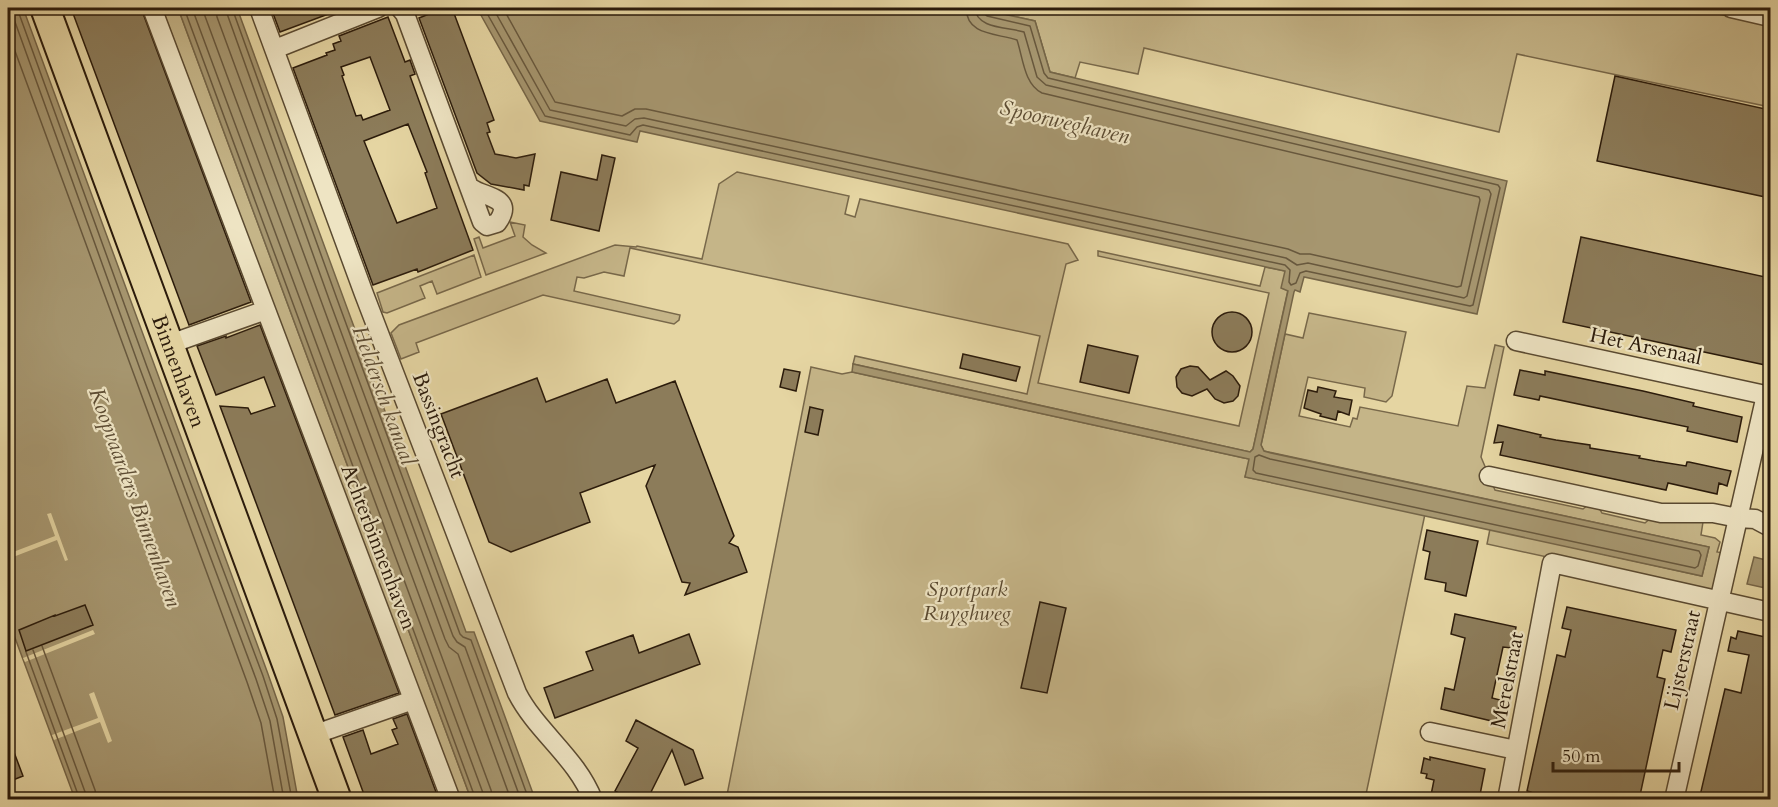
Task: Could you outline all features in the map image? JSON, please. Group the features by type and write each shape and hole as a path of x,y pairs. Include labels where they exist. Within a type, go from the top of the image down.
{"main road":[{"name":"Binnenhaven","path":"45,8 337,800"}],"street":[{"name":"Achterbinnenhaven","path":"152,8 451,800"},
{"name":"Bassingracht","path":"259,8 364,294 517,693 527,711 573,765 593,800"},
{"path":"275,49 378,8"},
{"path":"400,8 405,14 471,188"},
{"path":"1731,8 1770,17"},
{"path":"170,344 266,310"},
{"name":"Het Arsenaal","path":"1516,341 1768,395 1719,601"},
{"path":"1489,476 1661,513 1713,513 1755,519 1770,527"},
{"name":"Merelstraat","path":"1507,800 1552,563 1719,601"},
{"path":"1719,601 1770,612"},
{"name":"Lijsterstraat","path":"1674,800 1719,601"},
{"path":"313,735 413,700"},
{"name":"Merelstraat","path":"1430,732 1516,750"}],"green space":[{"path":"162,8 178,8 471,799 458,799"},
{"path":"976,8 1690,8 1770,25 1770,107 1517,54 1499,132 1144,48 1138,74 1080,62 1075,78 1050,72 1035,21"},
{"path":"737,172 849,196 845,214 855,217 860,199 1068,244 1078,260 1066,264 1038,383 1239,426 1269,293 1098,256 1098,251 1260,286 1265,267 1285,271 1288,290 1253,449 1250,452 853,364 855,356 1027,394 1040,336 630,248 624,276 604,272 584,278 577,277 574,291 680,315 679,320 674,324 543,295 416,343 419,352 401,359 391,333 399,325 615,245 637,246 702,259 719,184"},
{"path":"510,222 525,225 523,237 546,253 486,275 474,239 479,237 483,248 515,236"},
{"path":"474,255 481,277 437,294 432,281 420,286 425,298 387,313 383,312 377,293"},
{"path":"1309,313 1406,332 1392,396 1386,402 1364,397 1365,388 1308,377 1299,416 1350,427 1353,418 1357,419 1360,407 1458,426 1467,386 1485,388 1495,345 1504,347 1481,457 1495,490 1583,509 1589,504 1598,506 1602,513 1645,523 1652,517 1703,522 1701,535 1715,538 1720,542 1717,552 1724,553 1713,590 1709,592 1487,544 1490,529 1702,576 1709,547 1264,451 1261,445 1285,334 1303,338"},
{"name":"Sportpark Ruyghweg","path":"811,367 842,374 852,372 1250,459 1245,477 1425,514 1365,799 726,800"}],"water":[{"name":"Koopvaarders Binnenhaven","path":"8,8 23,8 268,674 283,717 298,799 75,799 8,619"},
{"path":"178,8 237,8 466,632 474,632 535,799 471,799"},
{"name":"Spoorweghaven","path":"477,8 976,8 1035,21 1050,72 1507,181 1477,314 1304,277 1300,292 1295,290 1294,292 1261,445 1264,451 1271,453 1709,547 1702,576 1245,477 1249,459 852,372 853,364 1250,452 1253,449 1288,291 1281,288 1285,271 640,131 637,142 540,121"},
{"path":"1754,557 1770,561 1770,589 1747,584"}],"pier":[{"path":"51,513 68,560 65,561 57,540 8,559 8,554 55,536 47,514"},
{"path":"93,630 95,634 25,662 23,658"},
{"path":"94,692 112,741 108,743 100,722 54,740 52,735 98,718 89,694"}],"building":[{"path":"71,8 141,8 251,302 189,325"},
{"path":"271,8 342,8 342,9 280,32"},
{"path":"427,8 452,8 494,120 487,123 490,132 487,133 495,154 516,158 535,154 529,186 524,185 524,190 491,184 477,173 419,18 429,14"},
{"path":"388,17 405,62 410,60 415,74 410,76 473,250 418,272 417,269 373,285 293,68 335,50 333,44 341,41 339,36","holes":["370,57 390,110 363,120 361,115 356,116 341,67","408,124 427,172 425,173 437,208 397,223 364,141"]},
{"path":"1615,76 1770,110 1770,198 1597,161"},
{"path":"602,155 615,158 599,231 551,220 561,172 597,180"},
{"path":"1581,237 1770,278 1770,366 1563,322"},
{"path":"1232,312 1246,318 1252,332 1246,346 1232,352 1218,346 1212,332 1218,318"},
{"path":"260,325 399,693 335,715 220,406 248,408 251,414 275,406 264,377 216,395 197,346"},
{"path":"1088,345 1138,356 1129,393 1080,382"},
{"path":"963,354 1020,367 1016,381 960,368"},
{"path":"1190,366 1198,367 1210,380 1226,371 1240,386 1238,396 1233,401 1224,403 1215,399 1207,389 1192,396 1182,393 1177,387 1176,377 1181,369"},
{"path":"784,369 800,372 796,391 780,387"},
{"path":"1520,370 1545,375 1545,371 1643,391 1694,403 1693,406 1742,417 1737,442 1687,431 1688,427 1540,396 1539,400 1514,395"},
{"path":"537,378 546,402 607,379 616,403 675,381 734,536 729,543 738,547 747,572 685,595 690,583 682,582 646,486 655,465 580,493 590,522 511,552 489,542 441,414"},
{"path":"1318,387 1336,391 1334,397 1352,400 1349,415 1338,411 1336,420 1320,416 1321,414 1304,408 1308,390 1317,392"},
{"path":"810,407 823,410 818,435 805,432"},
{"path":"1498,425 1541,435 1540,437 1590,445 1590,448 1640,456 1639,458 1686,466 1689,462 1731,471 1727,486 1719,483 1717,494 1668,483 1666,490 1500,455 1503,442 1494,443"},
{"path":"1427,530 1478,541 1466,596 1445,591 1446,583 1425,579 1430,552 1423,550"},
{"path":"1040,602 1066,608 1047,693 1021,688"},
{"path":"85,605 93,625 26,651 19,630"},
{"path":"1567,607 1676,630 1671,652 1663,650 1657,677 1665,679 1639,800 1530,800 1531,792 1527,791 1557,655 1565,657 1571,630 1562,628"},
{"path":"1455,614 1516,627 1512,648 1503,647 1492,698 1500,700 1496,722 1441,709 1445,688 1454,690 1465,638 1451,634"},
{"path":"1738,631 1770,638 1767,680 1770,680 1770,800 1699,800 1725,689 1741,693 1749,655 1728,651 1731,637 1736,639"},
{"path":"689,634 700,664 555,718 544,688 593,670 586,652 633,635 639,653"},
{"path":"407,714 439,800 366,800 343,737 363,730 371,754 398,744 392,730 397,728 393,719"},
{"path":"636,720 693,750 703,778 685,785 672,750 647,800 631,800 615,791 638,748 626,741"},
{"path":"8,739 23,776 8,782"},
{"path":"1430,757 1485,769 1479,800 1430,800 1434,780 1426,778 1427,774 1421,773 1424,758 1430,760"}],"water label":[{"name":"Heldersch kanaal","path":"385,395"}]}
